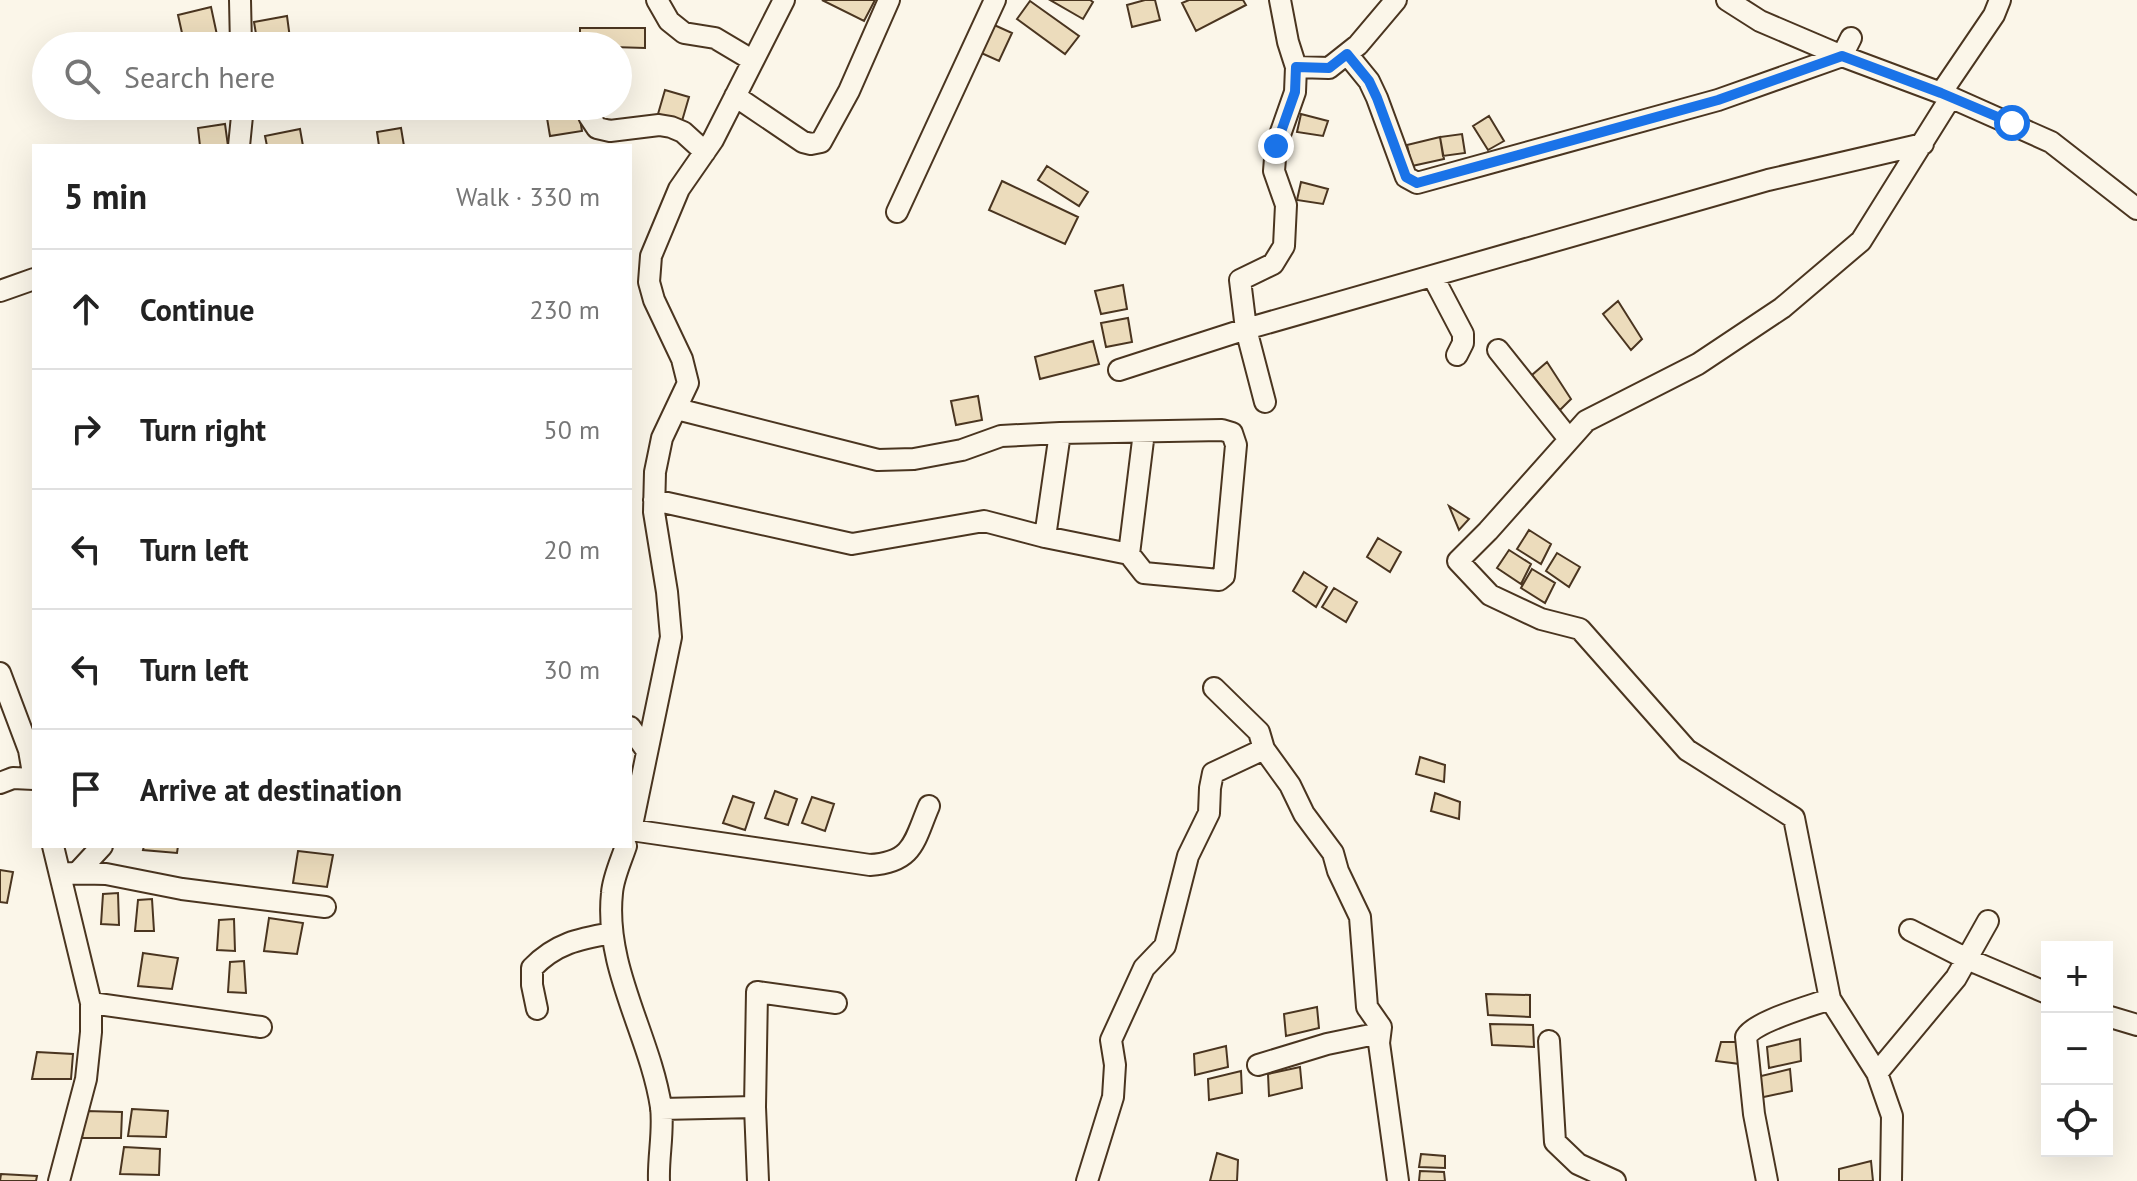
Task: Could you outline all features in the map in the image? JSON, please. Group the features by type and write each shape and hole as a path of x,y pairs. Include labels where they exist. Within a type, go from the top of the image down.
{"street":[{"path":"240,0 241,32"},
{"path":"657,0 669,21 684,33 715,38 752,60"},
{"path":"632,800 636,737 671,637 654,500 655,472 662,438 688,383 682,359 654,300 649,282 651,256 679,189 705,152 784,0"},
{"path":"735,96 803,142 821,142 849,91 889,0"},
{"path":"897,212 995,0"},
{"path":"1265,402 1246,329 1240,280 1273,264 1284,246 1286,205 1274,171 1276,146 1295,92 1296,67 1280,0"},
{"path":"1296,67 1329,68 1358,45 1396,0"},
{"path":"1727,0 1760,21 1847,47 2051,142 2137,209"},
{"path":"1891,1181 1892,1116 1877,1073 1830,999 1794,818 1687,750 1645,706 1608,657 1580,629 1541,619 1490,595 1458,561 1586,421 1698,364 1782,308 1861,241 1923,144 1946,95 2000,0"},
{"path":"1347,54 1373,90 1406,177 1417,183 1718,100 1847,47"},
{"path":"239,144 242,120"},
{"path":"592,120 597,128 610,131 659,125 671,127 683,132 705,152"},
{"path":"1119,370 1246,329 1768,180 1923,144"},
{"path":"1433,277 1463,334 1463,343 1457,355"},
{"path":"0,291 32,280"},
{"path":"1498,350 1569,439"},
{"path":"654,500 852,544 984,521 1129,554 1144,573 1219,580 1224,576 1236,445 1232,433 1222,430 1001,436 962,450 914,459 878,460 677,409"},
{"path":"1129,554 1144,432"},
{"path":"1045,537 1060,433"},
{"path":"0,673 29,750 32,767"},
{"path":"1214,688 1259,732 1264,749 1290,785 1304,814 1333,853 1360,917 1367,1007 1381,1027 1379,1043 1398,1181"},
{"path":"1087,1181 1113,1097 1115,1065 1111,1040 1144,968 1165,946 1188,856 1209,813 1213,773 1264,749"},
{"path":"0,783 13,778 32,779"},
{"path":"632,831 870,865 891,864 910,849 929,806"},
{"path":"54,848 69,873 91,1003 86,1079 59,1181"},
{"path":"69,873 100,848"},
{"path":"625,848 612,891 612,933 617,964 644,1040 661,1109 659,1181"},
{"path":"69,873 325,907"},
{"path":"1877,1073 1956,978 1988,921"},
{"path":"1910,930 1967,959 2041,990"},
{"path":"537,1009 532,968 547,953 576,940 612,933"},
{"path":"758,1181 755,1107 757,992 836,1003"},
{"path":"1767,1181 1754,1114 1746,1037 1748,1032 1781,1017 1830,999"},
{"path":"91,1003 261,1027"},
{"path":"2113,1018 2137,1025"},
{"path":"1258,1065 1327,1044 1380,1033"},
{"path":"1549,1041 1555,1142 1578,1164 1615,1181"},
{"path":"661,1109 755,1107"}],"building":[{"path":"822,0 875,0 864,21"},
{"path":"1050,0 1090,0 1093,2 1083,19"},
{"path":"1155,0 1160,20 1132,27 1127,5"},
{"path":"1189,0 1243,0 1246,5 1196,31 1182,3"},
{"path":"1030,1 1079,36 1065,54 1017,19"},
{"path":"211,7 216,32 182,32 178,15"},
{"path":"287,16 289,32 256,32 254,22"},
{"path":"992,24 1012,33 999,61 979,52"},
{"path":"580,28 645,28 645,48 632,48 632,32 580,32"},
{"path":"665,90 689,97 682,121 658,114"},
{"path":"1301,114 1328,121 1323,136 1297,132"},
{"path":"1489,116 1504,141 1488,150 1473,126"},
{"path":"547,120 580,120 582,131 550,136"},
{"path":"225,124 228,144 200,144 198,128"},
{"path":"401,128 404,144 379,144 377,132"},
{"path":"300,129 303,144 267,144 265,136"},
{"path":"1462,134 1465,153 1443,156 1440,137"},
{"path":"1440,137 1444,159 1412,166 1407,145"},
{"path":"1047,166 1088,192 1079,206 1038,180"},
{"path":"1002,181 1078,217 1065,244 989,210"},
{"path":"1301,182 1328,189 1323,204 1297,200"},
{"path":"1123,285 1127,309 1101,314 1095,291"},
{"path":"1618,301 1642,339 1631,350 1603,314"},
{"path":"1128,318 1132,342 1106,347 1101,323"},
{"path":"1093,341 1099,364 1040,379 1035,357"},
{"path":"1547,362 1571,399 1560,410 1532,375"},
{"path":"978,396 982,420 956,425 951,401"},
{"path":"1449,506 1469,519 1459,530"},
{"path":"1529,530 1551,544 1541,564 1517,549"},
{"path":"1378,538 1401,552 1390,572 1367,557"},
{"path":"1509,550 1531,564 1521,584 1497,568"},
{"path":"1557,553 1580,567 1569,587 1546,571"},
{"path":"1532,569 1555,583 1545,603 1521,588"},
{"path":"1304,572 1327,587 1316,607 1293,591"},
{"path":"1334,588 1357,602 1346,622 1322,607"},
{"path":"1420,757 1445,765 1444,782 1416,774"},
{"path":"775,791 797,799 788,825 765,818"},
{"path":"1435,793 1460,802 1459,819 1431,811"},
{"path":"733,796 754,803 745,830 723,823"},
{"path":"812,797 834,804 825,831 802,823"},
{"path":"144,848 178,848 177,853"},
{"path":"298,851 333,855 327,887 293,883"},
{"path":"0,870 13,872 7,903 0,902"},
{"path":"118,893 119,925 101,924 103,894"},
{"path":"152,899 154,931 135,931 138,900"},
{"path":"269,918 303,923 297,954 264,951"},
{"path":"234,919 235,951 217,950 219,920"},
{"path":"143,953 178,958 172,989 138,986"},
{"path":"244,961 246,993 228,992 230,962"},
{"path":"1486,994 1530,995 1530,1017 1488,1015"},
{"path":"1317,1007 1319,1028 1286,1036 1284,1014"},
{"path":"1490,1024 1533,1025 1534,1047 1492,1045"},
{"path":"1800,1039 1801,1061 1769,1068 1767,1047"},
{"path":"1721,1042 1741,1042 1740,1064 1716,1061"},
{"path":"1226,1046 1228,1067 1195,1075 1194,1054"},
{"path":"37,1052 73,1054 71,1079 32,1079"},
{"path":"1300,1067 1302,1088 1269,1096 1268,1074"},
{"path":"1790,1069 1792,1091 1759,1098 1757,1077"},
{"path":"1241,1071 1242,1093 1209,1100 1208,1079"},
{"path":"132,1109 168,1111 166,1137 128,1136"},
{"path":"86,1111 122,1112 121,1138 82,1138"},
{"path":"124,1147 160,1149 159,1175 120,1174"},
{"path":"1217,1153 1238,1160 1237,1181 1210,1181"},
{"path":"1421,1154 1445,1156 1445,1168 1419,1167"},
{"path":"1871,1161 1873,1181 1839,1181 1839,1169"},
{"path":"1420,1171 1444,1172 1445,1181 1419,1181"},
{"path":"1,1174 37,1176 36,1181 0,1181"}],"route":[{"path":"1276,146 1295,92 1296,67 1329,68 1347,54 1369,81 1406,177 1417,183 1718,100 1842,56 2012,123"}]}
